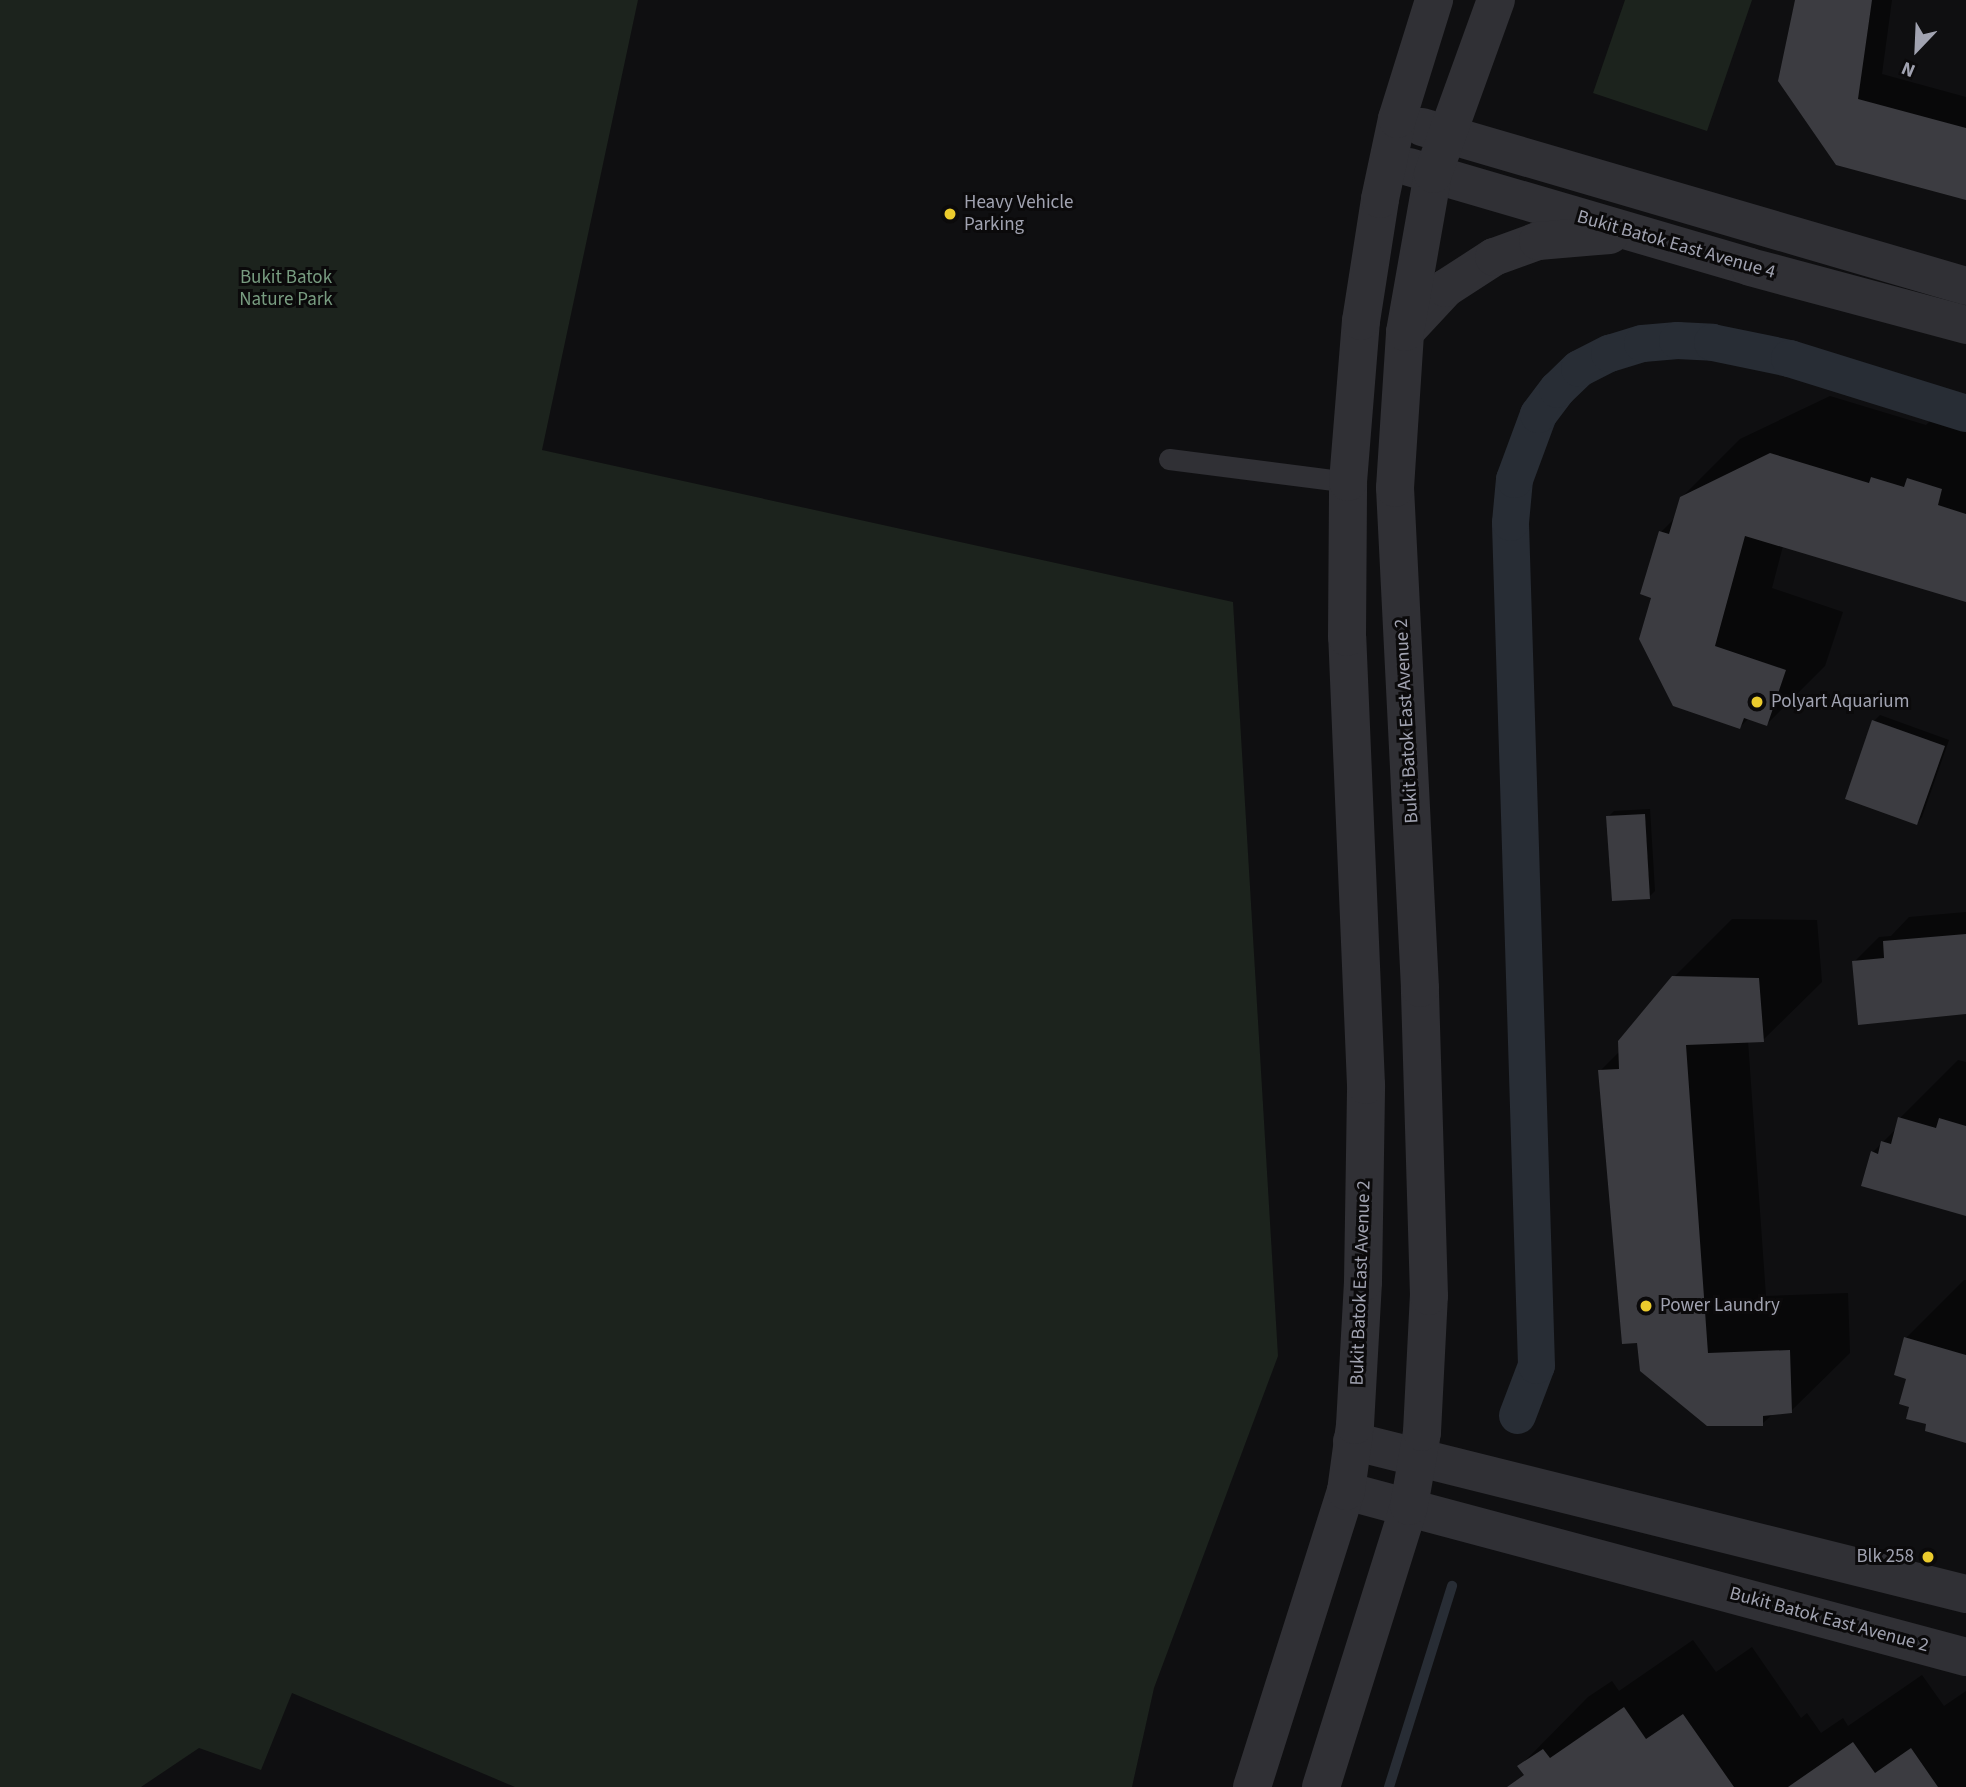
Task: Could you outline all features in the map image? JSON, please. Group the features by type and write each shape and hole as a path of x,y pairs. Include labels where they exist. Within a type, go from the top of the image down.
{"street":[{"name":"Bukit Batok East Avenue 2","path":"1252,1787 1346,1491 1358,1390 1363,1282 1366,1085 1348,637 1348,482 1361,321 1387,160 1434,0"},
{"name":"Bukit Batok East Avenue 2","path":"1321,1787 1409,1506 1418,1456 1429,1296 1420,988 1395,488 1405,332 1433,174 1496,0"},
{"name":"Bukit Batok East Avenue 4","path":"1397,119 1966,286"},
{"name":"Bukit Batok East Avenue 4","path":"1387,160 1633,233 1966,325"},
{"path":"1405,332 1446,288 1494,257 1538,241 1633,233"},
{"path":"1352,1441 1966,1594"},
{"name":"Bukit Batok East Avenue 2","path":"1346,1491 1966,1657"}],"lane":[{"path":"1169,459 1348,482"}],"green space":[{"name":"Bukit Batok Nature Park","path":"0,0 638,0 542,450 1233,602 1278,1356 1154,1688 1132,1787 515,1787 292,1693 261,1770 199,1748 141,1787 0,1787"},
{"path":"1625,0 1752,0 1707,131 1593,93"}],"building":[{"path":"1795,0 1872,0 1858,99 1966,128 1966,200 1836,165 1778,81"},
{"path":"1770,453 1869,483 1871,477 1904,487 1907,478 1942,489 1938,505 1966,514 1966,602 1745,536 1715,646 1786,670 1767,726 1744,718 1740,729 1673,706 1639,639 1651,598 1640,594 1659,531 1669,534 1680,497"},
{"path":"1872,720 1945,746 1917,825 1845,799"},
{"path":"1645,814 1650,899 1612,901 1606,816"},
{"path":"1966,934 1966,1014 1858,1025 1852,961 1884,958 1883,941"},
{"path":"1672,976 1759,978 1764,1042 1686,1045 1708,1353 1790,1350 1792,1413 1763,1416 1763,1426 1707,1426 1640,1371 1637,1343 1622,1344 1598,1070 1619,1069 1618,1041"},
{"path":"1898,1117 1936,1128 1939,1118 1966,1126 1966,1216 1861,1186 1871,1151 1878,1154 1881,1141 1891,1144"},
{"path":"1904,1337 1966,1355 1966,1443 1925,1431 1926,1424 1906,1419 1909,1407 1899,1404 1906,1379 1894,1375"},
{"path":"1624,1707 1646,1739 1683,1714 1734,1787 1507,1787 1524,1775 1517,1766 1543,1749 1550,1758"},
{"path":"1853,1742 1875,1773 1911,1748 1938,1787 1788,1787"}],"waterway":[{"path":"1517,1415 1536,1365 1510,522 1514,479 1538,414 1557,389 1579,368 1609,353 1642,343 1677,340 1712,342 1789,358 1966,413"},
{"path":"1389,1787 1452,1586"}],"place":[{"name":"Heavy Vehicle Parking","path":"950,214"},
{"name":"Polyart Aquarium","path":"1757,702"},
{"name":"Power Laundry","path":"1646,1306"},
{"name":"Blk 258","path":"1928,1557"}]}
